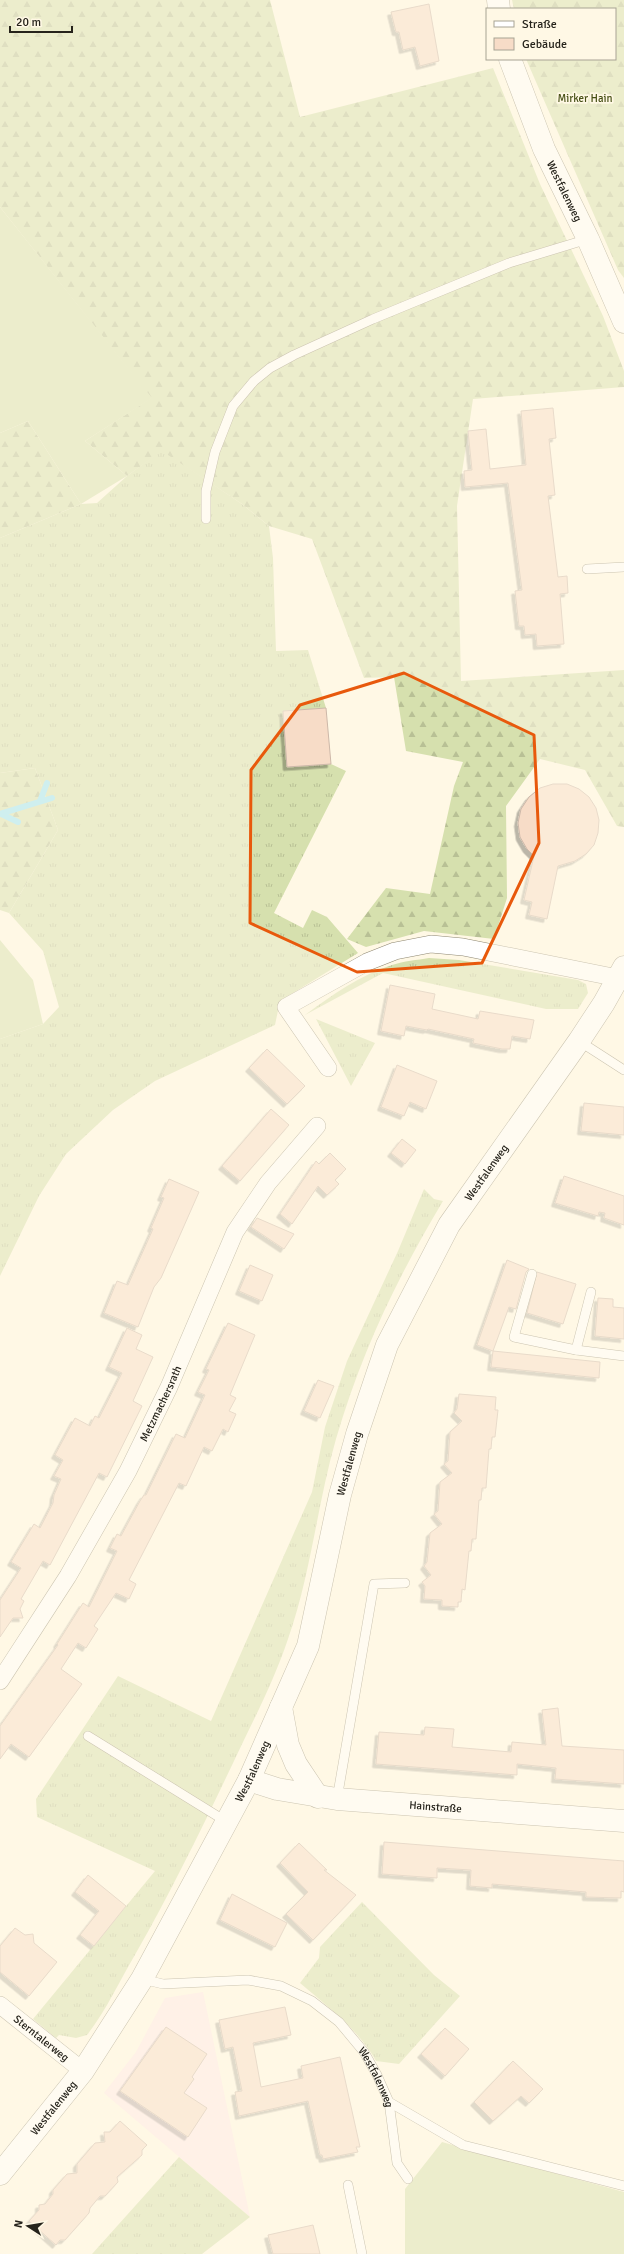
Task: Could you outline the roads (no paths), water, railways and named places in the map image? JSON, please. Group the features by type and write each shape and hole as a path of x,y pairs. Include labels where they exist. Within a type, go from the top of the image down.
{"street":[{"name":"Westfalenweg","path":"510,60 544,149 588,239 624,322"},
{"name":"Westfalenweg","path":"0,2174 83,2071 142,1979 249,1780 308,1646 340,1495 357,1434 387,1345 449,1225 579,1041 621,973 464,947 430,944 395,951 367,962 286,1007 328,1068"},
{"name":"Metzmachersrath","path":"0,1681 68,1576 128,1471 169,1387 235,1232 268,1183 316,1126"},
{"path":"281,1708 288,1745 296,1764 328,1798"},
{"name":"Hainstraße","path":"249,1780 277,1789 328,1798 624,1821"},
{"name":"Sterntalerweg","path":"0,2005 83,2071"}],"lane":[{"path":"206,519 206,492 214,452 233,406 254,381 270,368 294,355 373,319 508,263 588,239"},
{"path":"587,569 624,567"},
{"path":"579,1041 624,1070"},
{"path":"532,1274 514,1337 576,1350 624,1356"},
{"path":"576,1350 591,1292"},
{"path":"328,1798 374,1584 405,1583"},
{"path":"88,1736 226,1822"},
{"name":"Westfalenweg","path":"142,1979 163,1984 248,1980 280,1986 312,2001 339,2022 364,2052 389,2102 397,2163 408,2179"},
{"path":"389,2102 463,2145 624,2186"},
{"path":"348,2186 362,2254"}],"waterway":[{"path":"40,801 47,783"},
{"path":"0,814 52,798"},
{"path":"1,814 18,822"}],"park label":[{"name":"Mirker Hain","path":"585,98"}]}
